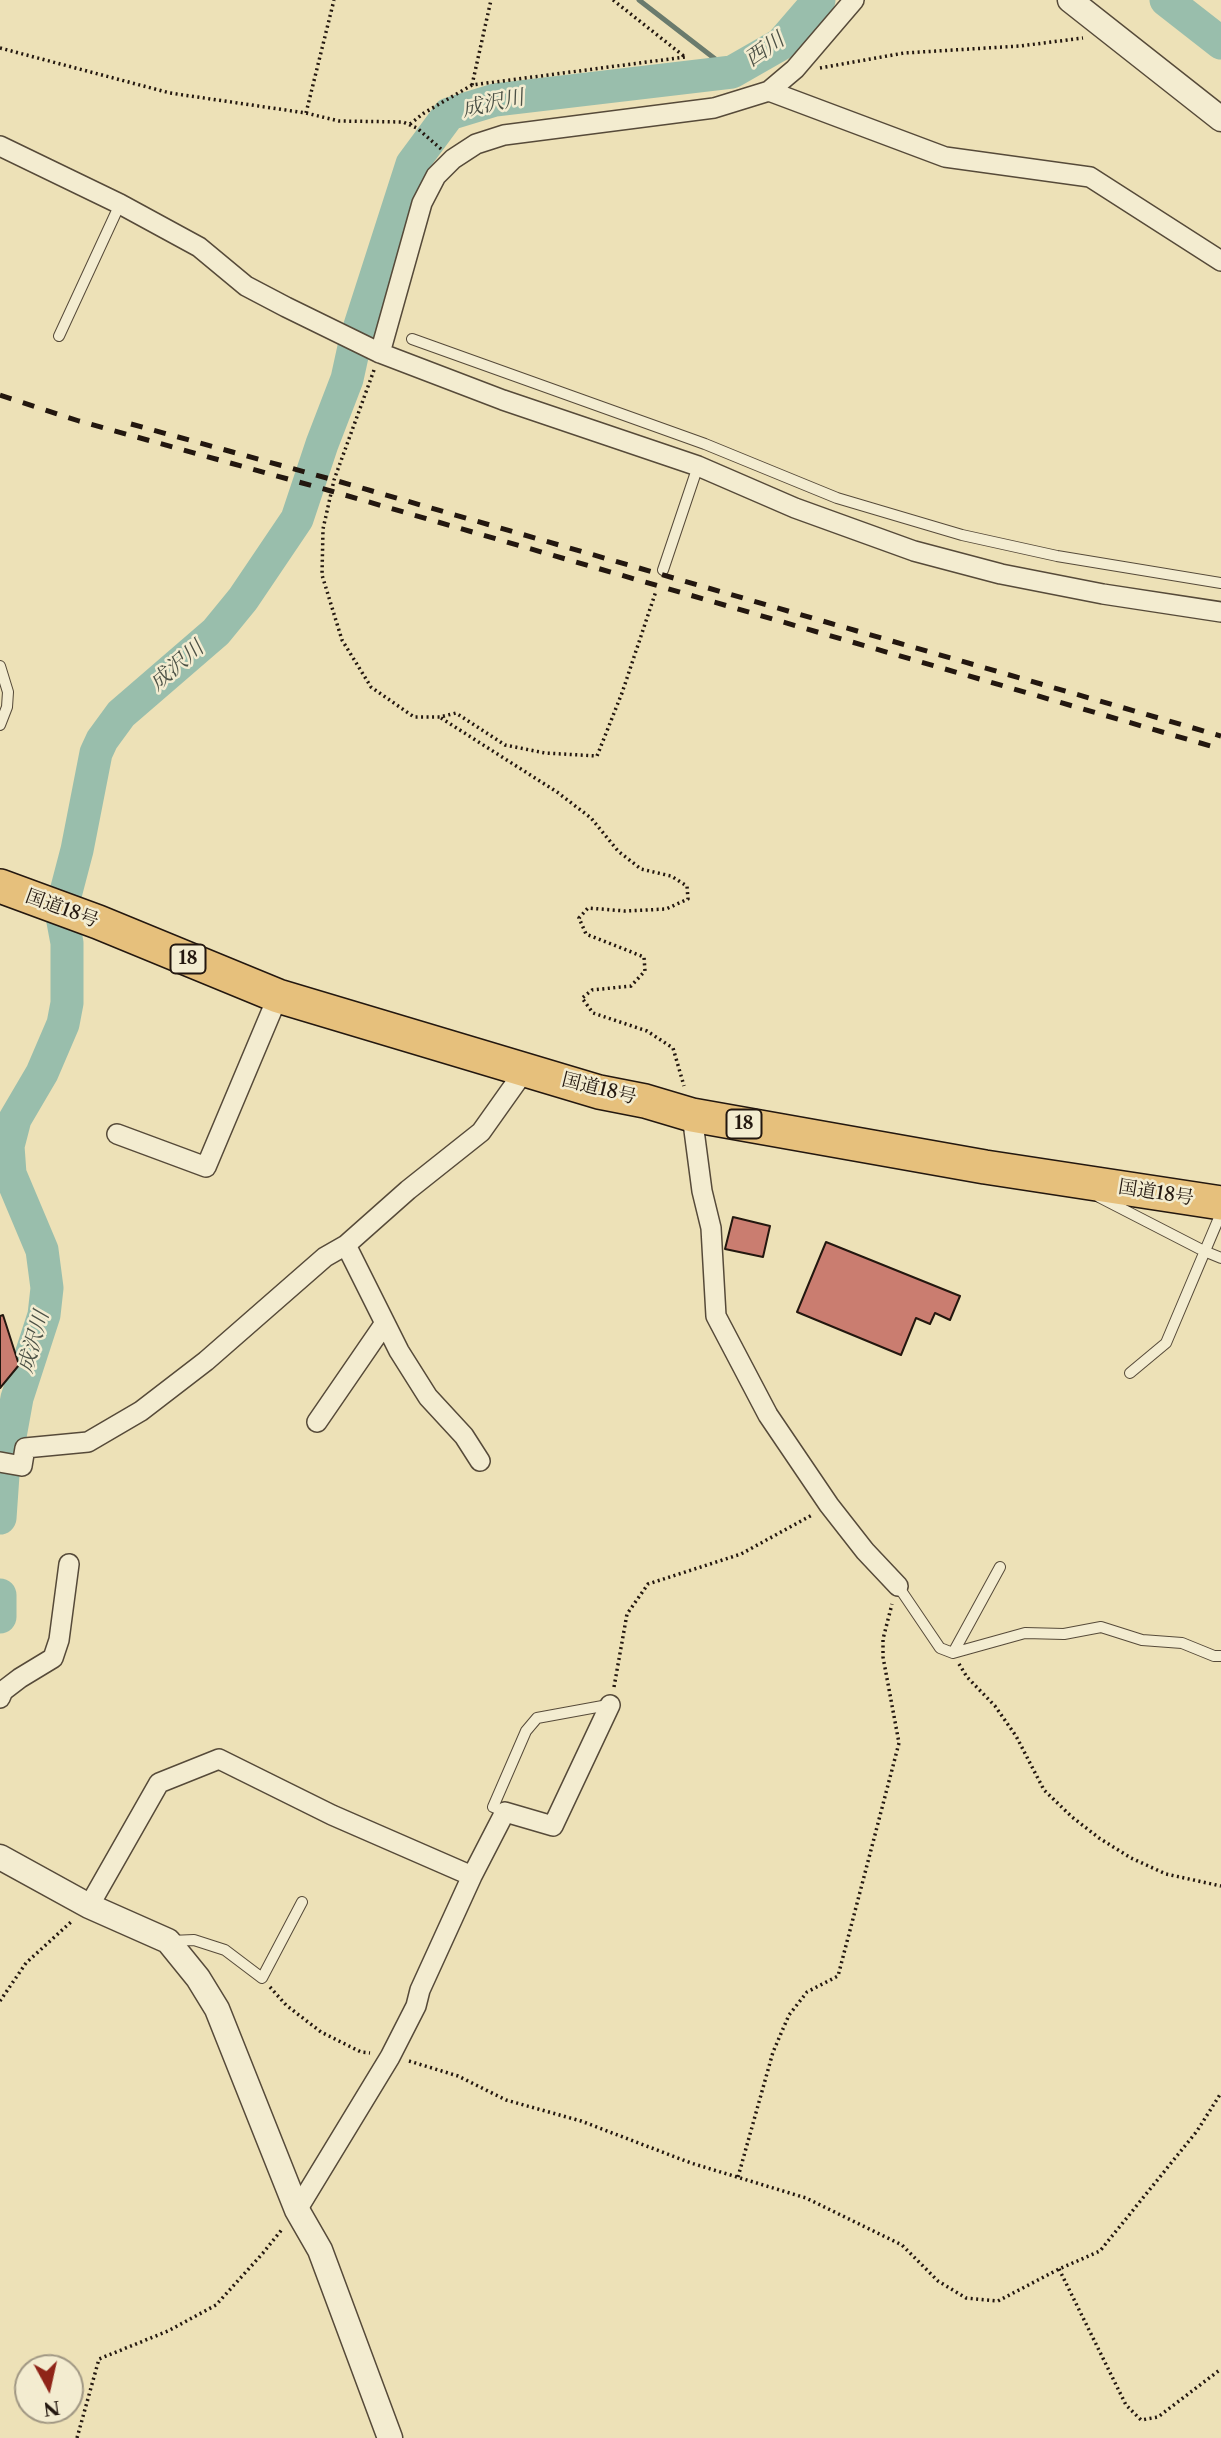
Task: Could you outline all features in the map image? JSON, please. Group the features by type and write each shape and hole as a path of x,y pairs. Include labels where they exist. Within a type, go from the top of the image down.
{"highway":[{"name":"国道18号","path":"0,886 98,922 278,996 599,1092 645,1101 692,1115 985,1167 1221,1203"}],"street":[{"path":"380,352 422,203 436,176 453,159 476,144 504,135 714,108 769,91 790,73 854,0"},
{"path":"1070,0 1221,119"},
{"path":"769,91 945,158 1090,177 1221,261"},
{"path":"0,146 120,204 199,247 246,286 380,352 503,400 698,466 795,508 914,551 1001,574 1103,594 1221,612"},
{"path":"117,1134 206,1167 278,996"},
{"path":"8,1464 22,1466 25,1448 88,1443 141,1411 206,1361 325,1257 346,1245 408,1189 481,1132 525,1069"},
{"path":"692,1115 702,1191 711,1228 716,1315 768,1415 829,1505 865,1551 898,1586"},
{"path":"346,1245 399,1351 428,1396 464,1436 480,1461"},
{"path":"317,1422 385,1323"},
{"path":"0,1698 3,1691 20,1678 53,1658 59,1640 68,1564"},
{"path":"297,2210 390,2057 416,2006 420,1990 472,1876 505,1812 553,1826 611,1705"},
{"path":"89,1906 159,1783 219,1759 332,1815 472,1876"},
{"path":"0,1857 89,1906 168,1941 198,1978 217,2009 297,2210 320,2250 390,2438"}],"lane":[{"path":"59,336 120,204"},
{"path":"412,339 705,444 838,498 962,535 1056,556 1221,583"},
{"path":"663,570 698,466"},
{"path":"0,666 8,692 7,707 0,725"},
{"path":"1065,1180 1221,1258"},
{"path":"1130,1373 1166,1343 1221,1213"},
{"path":"953,1653 1000,1567"},
{"path":"898,1586 940,1647 953,1653 1025,1633 1064,1634 1101,1626 1142,1640 1182,1643 1214,1656 1221,1656"},
{"path":"505,1812 493,1807 526,1731 537,1718 611,1705"},
{"path":"168,1941 194,1940 225,1950 262,1978 302,1902"}],"path":[{"path":"306,113 334,0"},
{"path":"472,85 491,0"},
{"path":"410,124 472,85 685,57 613,0"},
{"path":"790,73 904,53 1020,46 1113,34"},
{"path":"0,48 170,93 306,113 339,121 410,124 453,159"},
{"path":"380,352 334,480 324,529 322,575 342,640 371,687 414,717 440,717 456,713 505,745 545,753 597,756 622,693 656,591"},
{"path":"440,717 557,792 591,818 618,851 642,869 671,876 687,887 688,899 666,909 625,911 587,908 579,918 586,934 644,957 645,971 631,986 593,990 583,998 593,1013 647,1031 673,1048 692,1115"},
{"path":"611,1705 627,1614 648,1584 741,1554 829,1505"},
{"path":"738,2177 773,2052 789,2015 807,1992 838,1976 899,1742 883,1657 886,1624 898,1586"},
{"path":"953,1653 967,1678 995,1706 1016,1736 1044,1790 1072,1817 1131,1858 1166,1874 1221,1886"},
{"path":"0,2001 26,1963 89,1906"},
{"path":"262,1978 286,2005 321,2032 362,2052 458,2076 506,2100 582,2121 691,2163 806,2198 902,2245 938,2281 966,2298 998,2301 1100,2250 1197,2131 1221,2093"},
{"path":"77,2438 99,2359 168,2331 216,2305 297,2210"},
{"path":"1059,2269 1126,2405 1142,2420 1158,2417 1221,2369"}],"building":[{"path":"733,1217 770,1226 763,1257 725,1249"},
{"path":"826,1242 960,1296 950,1320 935,1313 930,1324 916,1318 901,1355 797,1312"},
{"path":"3,1315 19,1365 0,1388 0,1316"}],"waterway":[{"name":"西川","path":"639,0 732,72"},
{"name":"成沢川","path":"0,1518 3,1475 17,1398 44,1315 47,1288 42,1250 10,1174 8,1146 15,1119 42,1073 63,1024 67,1003 67,943 61,911 77,850 96,753 121,714 216,632 243,599 297,519 347,379 356,338 412,164 449,114 495,100 732,72 781,44 819,0"},
{"name":"西川","path":"1166,0 1221,43"},
{"name":"成沢川","path":"0,1595 0,1617"}],"railway":[{"path":"0,395 79,421 331,491 1221,749"},
{"path":"131,424 1221,736"}]}
